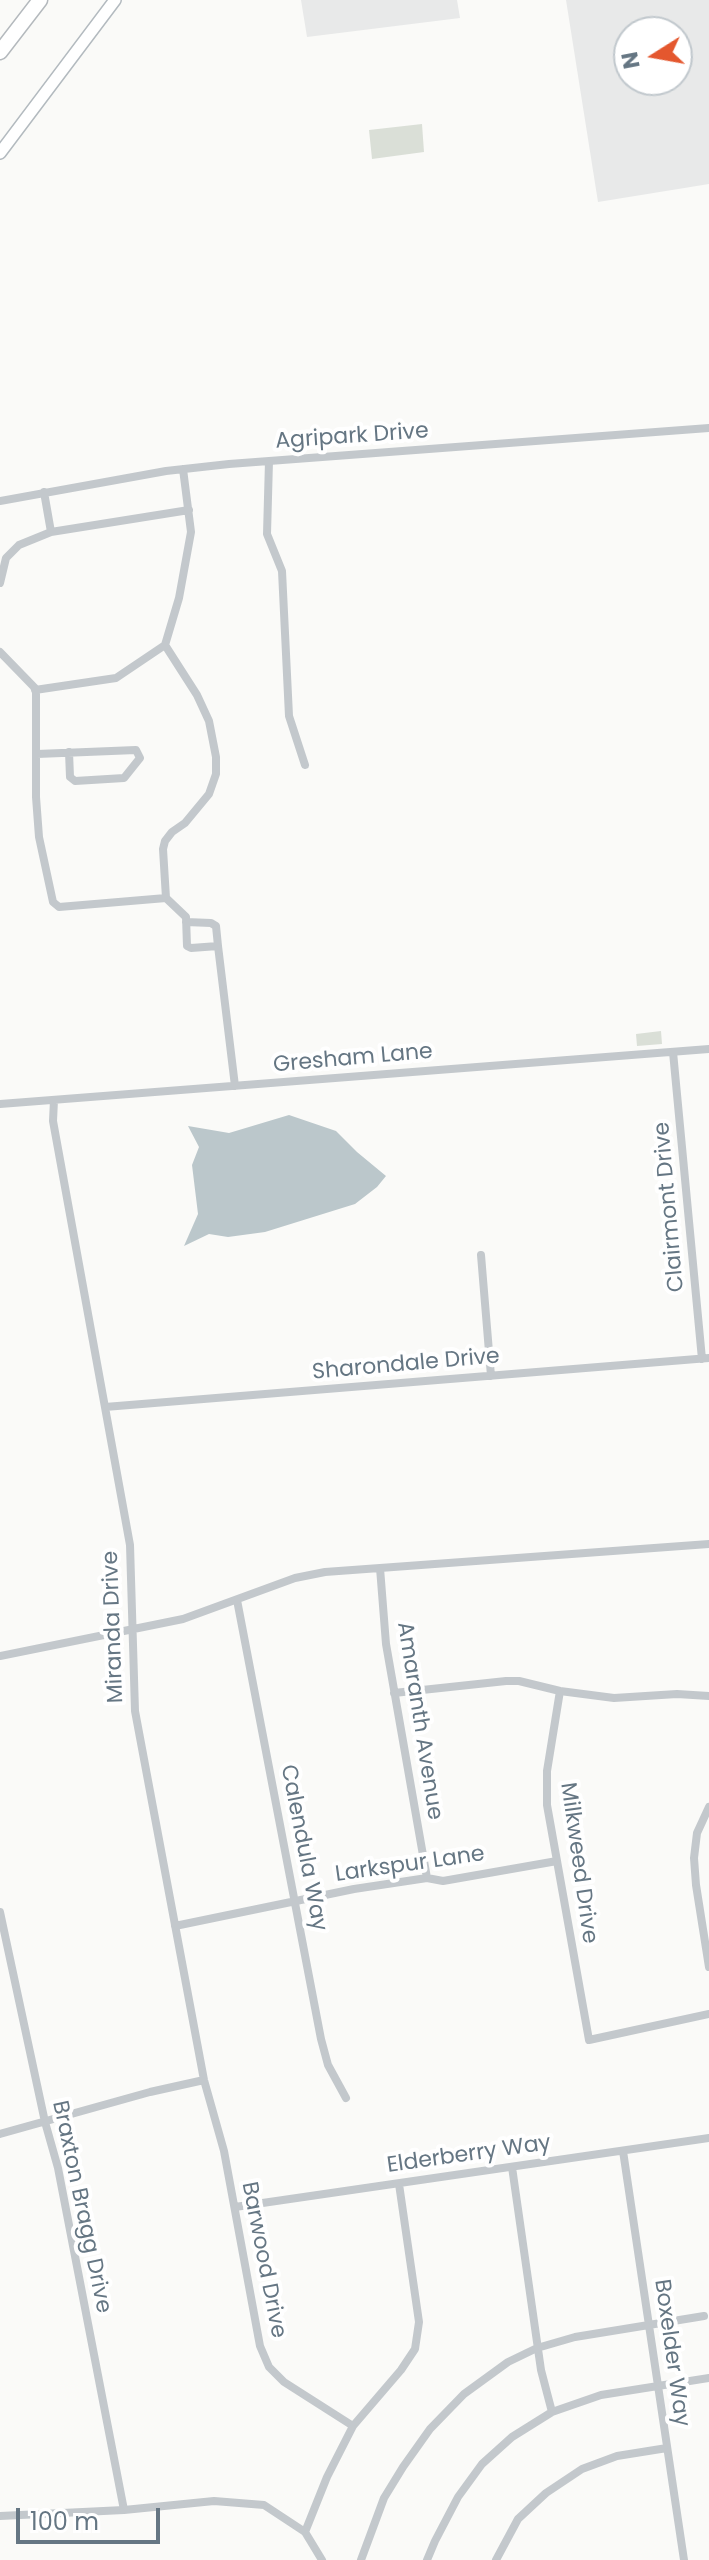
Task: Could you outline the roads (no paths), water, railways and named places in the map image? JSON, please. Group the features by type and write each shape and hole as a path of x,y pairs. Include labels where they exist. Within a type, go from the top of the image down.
{"highway":[{"path":"0,52 40,0"}],"street":[{"path":"0,153 115,0"},
{"name":"Agripark Drive","path":"0,501 183,469 709,428"},
{"path":"269,461 267,534 282,571 289,716 305,765"},
{"path":"35,690 116,678 165,645 179,598 190,541 183,469"},
{"path":"44,492 51,532"},
{"path":"0,583 6,558 19,545 51,532 189,510"},
{"path":"165,645 197,695 209,721 216,757 215,783 209,794 165,841 166,898 186,917 187,946 218,946"},
{"path":"0,652 35,690 39,837 53,902 59,907 166,898"},
{"path":"37,754 69,752 136,750 140,758 124,778 75,781 70,777 69,752"},
{"path":"186,922 216,926 235,1086"},
{"name":"Gresham Lane","path":"0,1104 709,1049"},
{"name":"Clairmont Drive","path":"673,1052 706,1359"},
{"name":"Miranda Drive","path":"54,1100 53,1121 130,1545 135,1711 204,2080 224,2151"},
{"path":"481,1255 491,1376"},
{"name":"Sharondale Drive","path":"105,1407 706,1359"},
{"path":"0,1656 183,1619 295,1578 325,1572 709,1544"},
{"name":"Amaranth Avenue","path":"380,1568 386,1644 427,1878"},
{"name":"Calendula Way","path":"237,1600 324,2052 346,2098"},
{"path":"394,1693 519,1681 560,1691 628,1699 677,1694 709,1696"},
{"name":"Milkweed Drive","path":"560,1691 546,1790 589,2040 709,2014"},
{"path":"709,1807 697,1833 694,1858 709,1967"},
{"name":"Larkspur Lane","path":"175,1926 354,1889 427,1878 443,1881 557,1861"},
{"name":"Braxton Bragg Drive","path":"0,1912 45,2122 58,2168 124,2510"},
{"path":"0,2134 204,2080"},
{"name":"Elderberry Way","path":"235,2207 709,2138"},
{"name":"Barwood Drive","path":"224,2151 260,2346 269,2367 284,2382 353,2426"},
{"name":"Boxelder Way","path":"623,2151 684,2560"},
{"path":"512,2167 537,2348 552,2412"},
{"path":"305,2532 327,2477 353,2426 415,2349 419,2322 399,2184"},
{"path":"361,2560 384,2498 430,2429 464,2394 508,2362 537,2348 575,2337 704,2316"},
{"path":"427,2560 458,2497 482,2464 512,2437 552,2412 601,2395 709,2378"},
{"path":"496,2560 518,2519 546,2493 582,2469 617,2456 667,2448"},
{"path":"0,2516 124,2510 214,2501 264,2505 305,2532 322,2560"}]}
